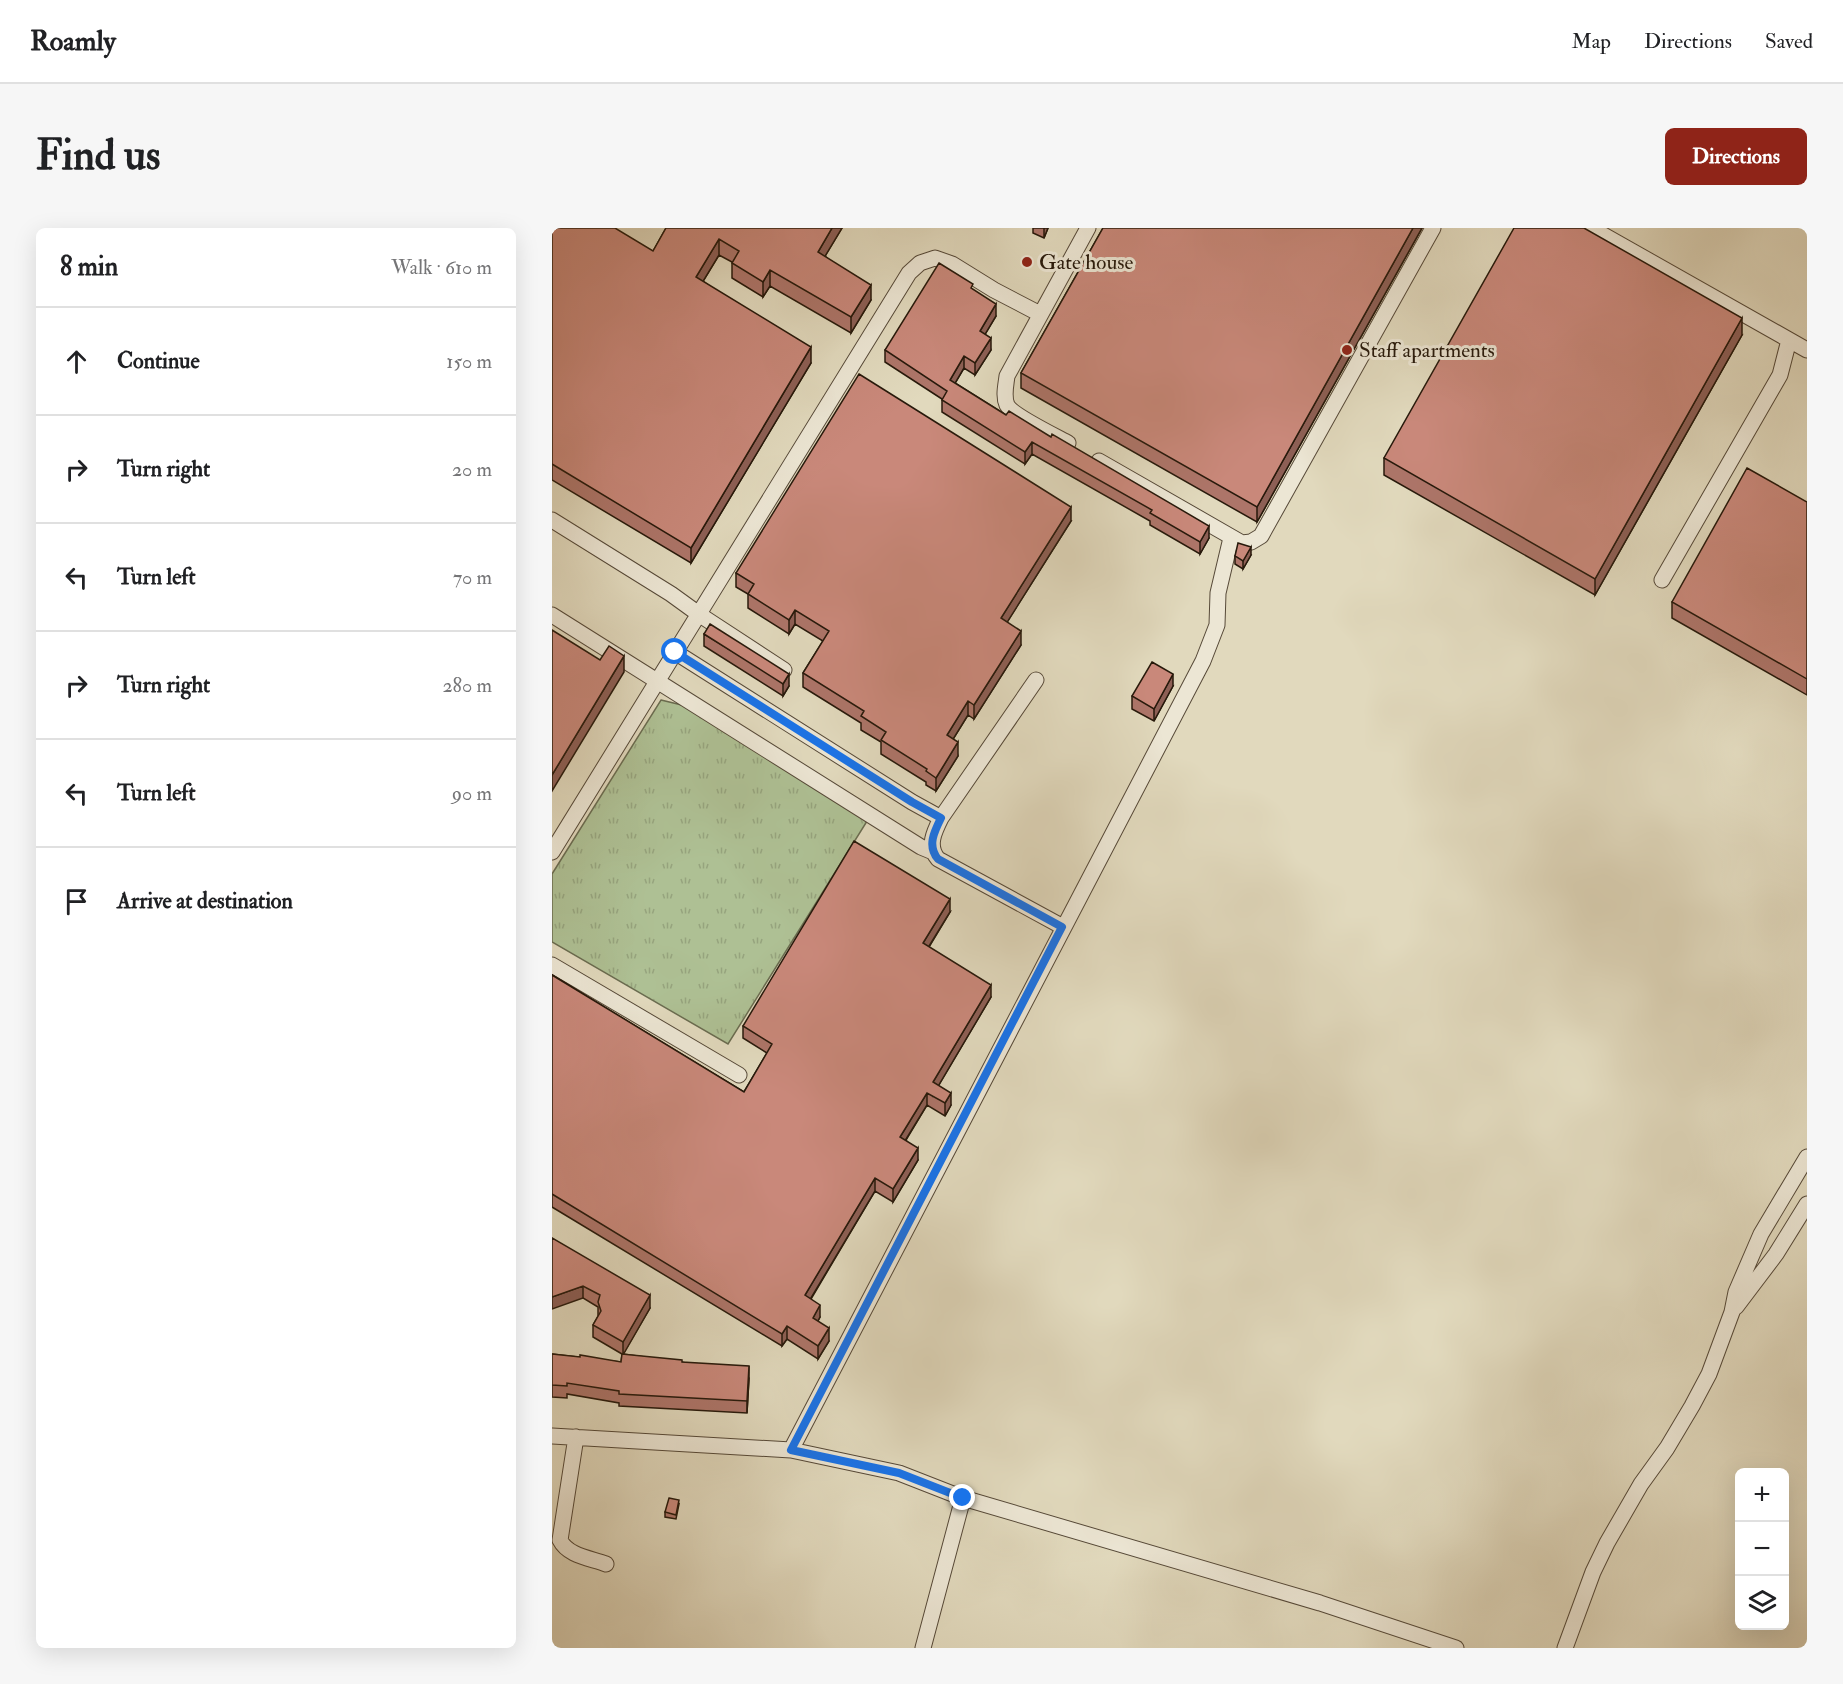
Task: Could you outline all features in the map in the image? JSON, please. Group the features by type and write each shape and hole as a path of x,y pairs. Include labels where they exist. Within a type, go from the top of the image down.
{"street":[{"path":"1088,228 1007,376 1005,392 1007,405 1018,415 1242,543 1251,542 1261,536 1433,228"},
{"path":"1591,228 1807,350"},
{"path":"552,852 909,273 920,263 935,258 952,264 994,290 1040,314"},
{"path":"1662,579 1780,375 1789,340"},
{"path":"552,520 671,594 784,670"},
{"path":"791,1450 1212,640 1217,625 1218,593 1231,538"},
{"path":"552,615 921,847 933,852"},
{"path":"675,652 941,818"},
{"path":"1036,680 941,818 934,831 933,852 938,859 1062,927"},
{"path":"552,965 739,1075"},
{"path":"1565,1648 1606,1543 1641,1484 1667,1449 1709,1374 1732,1312 1736,1292 1761,1234 1807,1157"},
{"path":"1732,1312 1776,1254 1807,1204"},
{"path":"552,1436 791,1450 899,1473 963,1498 1265,1586 1456,1648"},
{"path":"576,1437 560,1540 563,1547 569,1551 606,1564"},
{"path":"923,1648 963,1498"}],"green space":[{"path":"661,700 690,707 869,818 728,1044 552,942 552,874"}],"building":[{"path":"552,228 615,228 653,251 666,228 832,228 818,252 871,285 851,317 770,270 763,282 732,263 739,251 719,239 696,277 811,347 691,548 552,464"},
{"path":"1103,228 1413,228 1257,507 1021,373"},
{"path":"1514,228 1584,228 1742,318 1595,579 1384,458"},
{"path":"939,263 973,284 971,288 996,304 980,331 991,338 975,363 964,356 950,380 1006,415 1009,411 1051,437 1052,434 1209,526 1200,542 1150,513 1152,510 1032,442 1025,452 942,400 947,391 885,350"},
{"path":"859,374 1071,507 1001,618 1021,631 974,705 968,701 947,735 958,742 936,778 926,771 927,769 881,740 886,732 861,716 864,711 803,673 829,631 795,610 789,620 748,594 754,584 736,573"},
{"path":"1747,468 1807,502 1807,679 1672,602"},
{"path":"1238,543 1251,547 1243,561 1235,556"},
{"path":"710,624 789,674 783,684 704,634"},
{"path":"552,630 600,660 609,646 624,656 552,775"},
{"path":"1152,662 1173,674 1154,709 1132,696"},
{"path":"854,841 950,899 923,943 991,985 933,1082 951,1093 945,1103 927,1093 900,1137 918,1148 893,1189 875,1178 805,1295 820,1305 813,1318 829,1328 818,1346 787,1326 782,1334 552,1194 552,975 744,1092 772,1044 743,1026"},
{"path":"552,1238 650,1295 623,1342 593,1325 601,1311 598,1302 600,1295 583,1286 552,1297"},
{"path":"552,1354 580,1357 580,1355 621,1362 622,1354 682,1360 682,1362 749,1366 747,1401 619,1394 619,1391 567,1383 567,1386 552,1385"},
{"path":"669,1498 679,1500 676,1515 665,1512"}],"place":[{"name":"Gate house","path":"1027,262"},
{"name":"Staff apartments","path":"1347,350"}],"route":[{"path":"675,652 941,818 934,831 932,842 933,852 938,859 1062,927 791,1450 899,1473 963,1498"}]}
